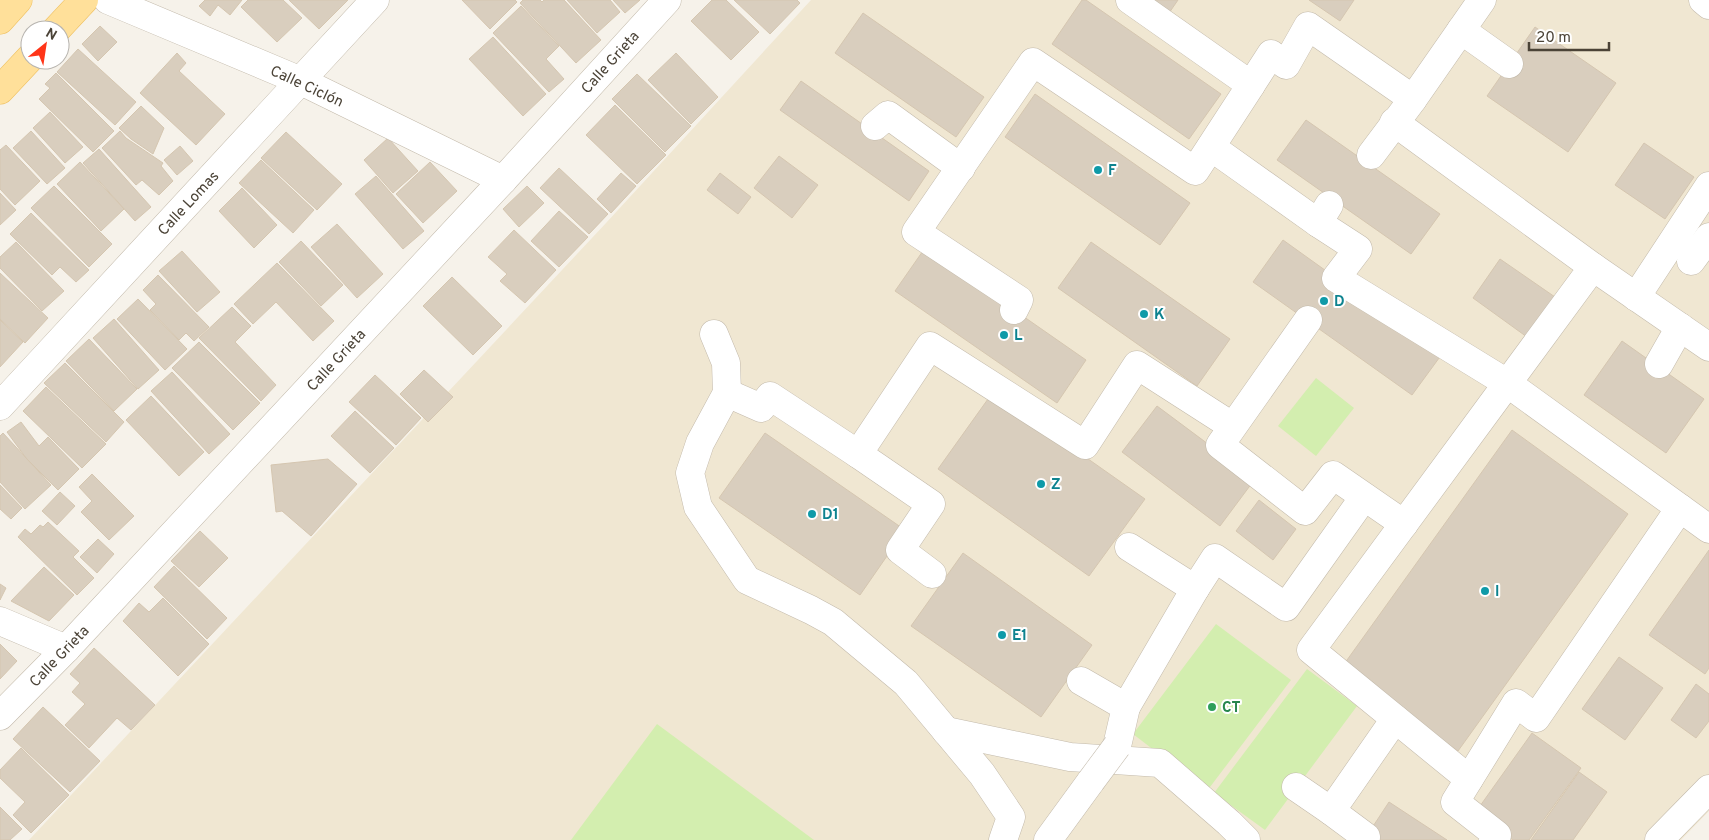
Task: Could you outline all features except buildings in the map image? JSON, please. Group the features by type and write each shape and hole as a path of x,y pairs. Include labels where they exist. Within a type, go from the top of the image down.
{"main road":[{"path":"0,20 18,0"},
{"path":"65,20 84,0"},
{"path":"0,90 20,69"}],"street":[{"name":"Calle Ciclón","path":"108,0 301,81 503,180"},
{"name":"Calle Lomas","path":"0,406 375,0"},
{"name":"Calle Grieta","path":"0,716 66,649 503,180 667,0"},
{"path":"1130,0 1251,85"},
{"path":"1371,155 1413,99 1482,0"},
{"path":"1703,0 1709,5"},
{"path":"1014,310 1020,300 916,232 1033,62 1110,99 1195,171 1272,54 1286,65 1308,26 1413,99"},
{"path":"1461,30 1509,64"},
{"path":"888,114 960,168"},
{"path":"1394,122 1592,267 1709,347"},
{"path":"1211,147 1324,214 1358,249 1336,278 1508,382 1709,529"},
{"path":"1636,297 1709,186"},
{"path":"1690,261 1709,236"},
{"path":"1469,779 1311,650 1592,267"},
{"path":"1308,320 1220,445 1305,512 1333,475 1404,524"},
{"path":"1659,364 1680,327"},
{"path":"714,334 726,363 727,393 700,442 690,473 698,507 747,580 833,622 906,683 982,774 1011,817 1003,840"},
{"path":"858,454 930,346 1085,445 1137,365 1232,426"},
{"path":"727,393 761,408 770,396 931,504 900,550 932,574"},
{"path":"1048,840 1117,746 1126,707 1215,558 1286,607 1364,497"},
{"path":"1493,840 1496,835 1455,802 1516,703 1536,718 1680,508"},
{"path":"1130,547 1195,589"},
{"path":"0,621 66,649"},
{"path":"1081,681 1126,707"},
{"path":"1330,811 1396,719"},
{"path":"946,731 1070,757 1160,764 1246,840"},
{"path":"1296,787 1366,837"},
{"path":"1659,840 1709,789"}],"shaded area":[{"path":"811,0 1709,0 1709,811 1681,840 29,840 606,223"}],"green space":[{"path":"1316,378 1354,408 1316,456 1278,426"},
{"name":"CT","path":"1216,624 1291,680 1207,791 1133,734"},
{"path":"1307,669 1357,706 1265,830 1214,793"},
{"path":"657,724 814,840 571,840"}],"place":[{"name":"F","path":"1098,170"},
{"name":"D","path":"1324,301"},
{"name":"K","path":"1144,314"},
{"name":"L","path":"1004,335"},
{"name":"Z","path":"1041,484"},
{"name":"D1","path":"812,514"},
{"name":"I","path":"1485,591"},
{"name":"E1","path":"1002,635"},
{"name":"CT","path":"1212,707"}]}
